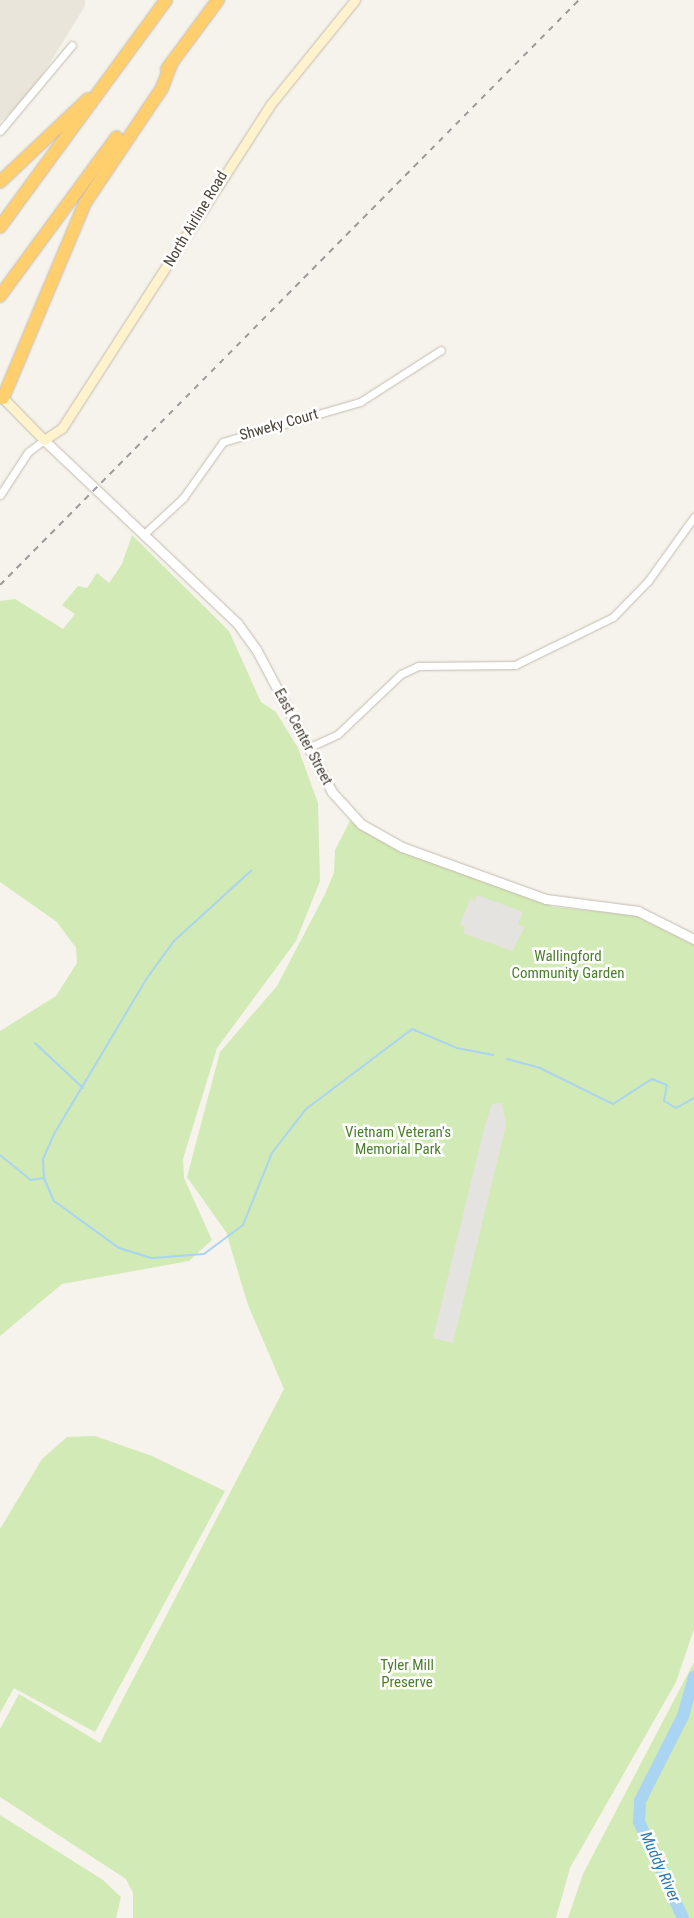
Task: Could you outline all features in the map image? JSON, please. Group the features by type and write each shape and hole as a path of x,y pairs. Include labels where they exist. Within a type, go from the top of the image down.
{"highway":[{"path":"0,227 166,0"},
{"path":"0,296 218,0"},
{"path":"1,396 85,203 162,88 172,62"},
{"path":"0,182 100,90"}],"main road":[{"name":"North Airline Road","path":"44,440 60,431 76,410 270,105 356,0"},
{"name":"East Center Street","path":"1,396 44,440"}],"street":[{"path":"0,131 72,45"},
{"name":"Shweky Court","path":"144,534 183,498 223,442 360,402 441,350"},
{"path":"0,495 28,452 44,440"},
{"name":"East Center Street","path":"44,440 144,534 247,636 339,802 386,840 546,899 652,915 694,939"},
{"path":"308,748 338,734 401,674 418,666 515,665 613,617 644,587 694,517"}],"shaded area":[{"path":"0,0 85,0 85,6 30,95 0,122"},
{"path":"477,895 523,912 518,924 525,927 512,951 463,933 465,927 460,925 470,899 475,901"},
{"path":"502,1103 506,1125 453,1343 433,1338 484,1129 492,1104"}],"green space":[{"path":"132,535 229,631 261,702 276,712 298,748 318,803 320,881 296,941 217,1048 183,1159 184,1178 212,1240 189,1261 62,1284 0,1336 0,1031 56,996 77,963 76,948 57,922 0,882 0,601 15,599 63,629 75,614 62,605 78,586 87,588 97,573 109,583 122,564"},
{"name":"Tyler Mill Preserve","path":"350,821 400,851 554,907 634,915 694,945 694,1629 676,1682 570,1868 556,1918 133,1918 133,1893 126,1879 0,1797 0,1729 19,1694 100,1743 284,1389 248,1305 226,1232 187,1177 220,1052 277,986 324,896 334,873 335,850"},
{"path":"95,1436 152,1456 225,1491 95,1732 14,1688 0,1713 0,1529 42,1459 67,1437"},
{"path":"694,1662 694,1918 568,1918 583,1874"},
{"path":"0,1815 103,1880 121,1897 116,1918 0,1918"}],"waterway":[{"path":"44,1178 43,1159 54,1134 147,978 174,941 252,870"},
{"path":"0,1155 31,1180 44,1178 54,1201 119,1248 152,1258 204,1254 243,1225 272,1153 306,1109 412,1029 457,1048 493,1055"},
{"path":"35,1043 83,1088"},
{"path":"507,1059 540,1068 613,1104 652,1079 667,1085 664,1101 676,1108 694,1098"},
{"name":"Muddy River","path":"683,1918 639,1822 640,1801 683,1716 694,1677"}],"railway":[{"path":"0,585 579,0"}],"park label":[{"name":"Wallingford Community Garden","path":"568,964"},
{"name":"Vietnam Veteran's Memorial Park","path":"398,1140"}]}
